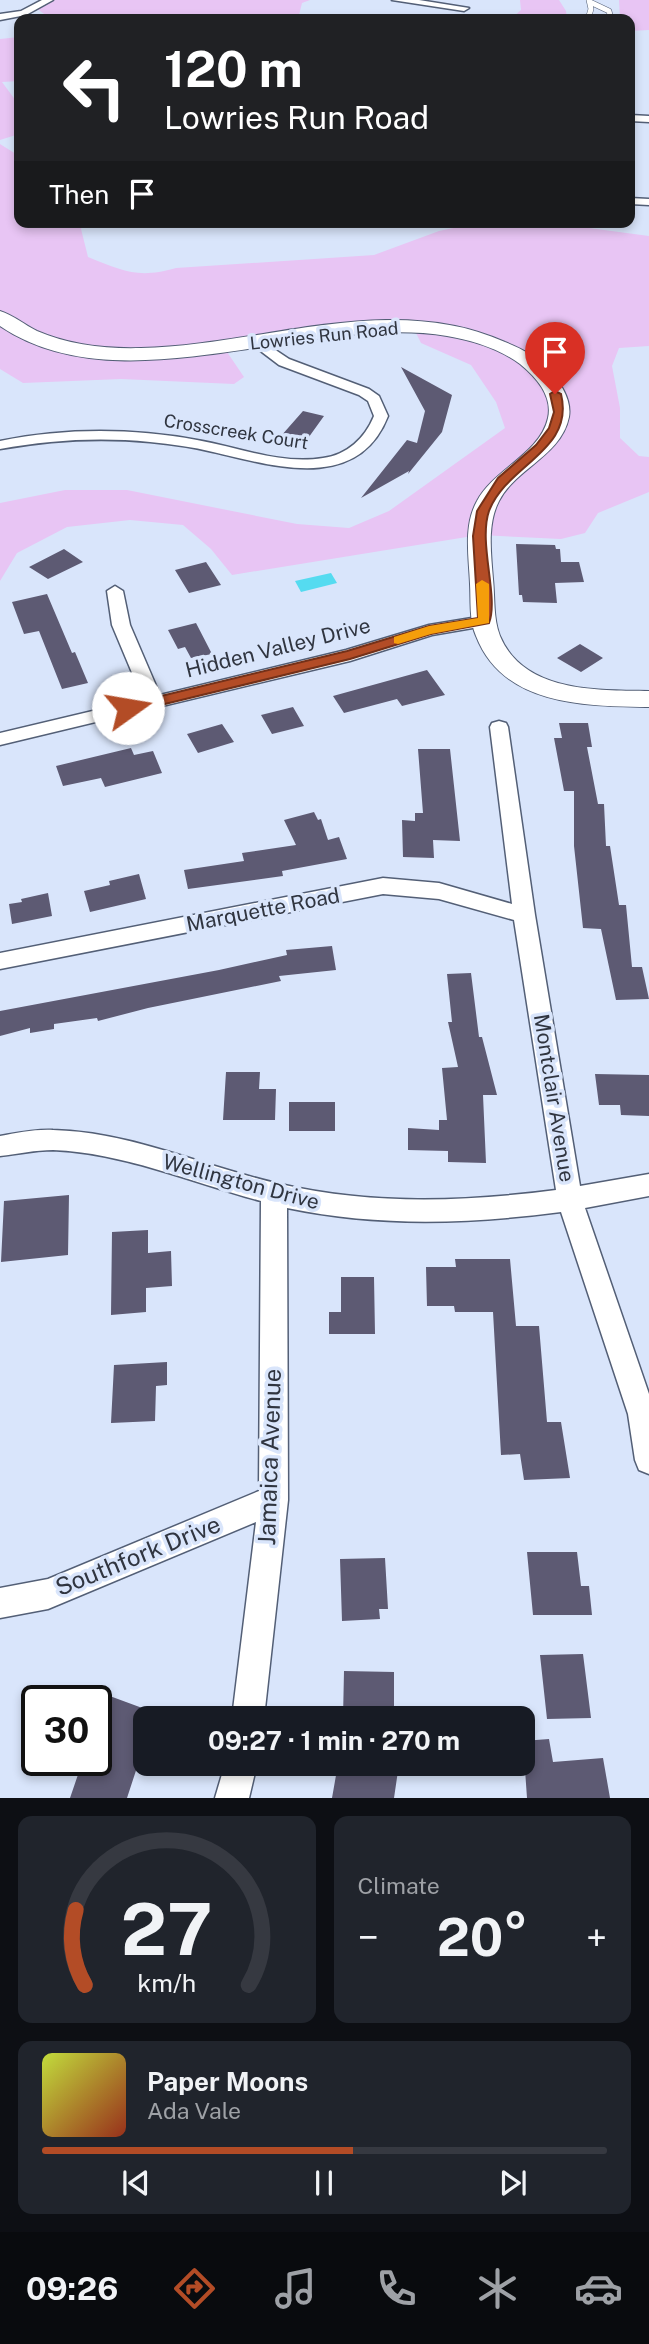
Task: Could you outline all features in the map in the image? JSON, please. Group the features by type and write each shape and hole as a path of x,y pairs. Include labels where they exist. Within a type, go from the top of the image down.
{"street":[{"path":"17,14 49,0"},
{"path":"396,0 468,4"},
{"name":"Lowries Run Road","path":"0,317 40,340 95,352 170,353 364,328 427,328 465,334 491,342 523,358 541,374 559,403 558,420 549,438 494,490 483,511 480,536 484,621 491,644 497,655 519,675 534,684 568,694 649,699"},
{"name":"Crosscreek Court","path":"0,445 72,436 133,436 176,440 308,464 335,460 366,442 381,416 374,399 357,389 284,362 259,343"},
{"path":"115,591 121,625 154,702"},
{"name":"Hidden Valley Drive","path":"0,739 350,655 429,630 484,621"},
{"name":"Montclair Avenue","path":"499,727 524,915 570,1202 642,1414 649,1460"},
{"name":"Marquette Road","path":"0,961 383,886 439,891 524,915"},
{"name":"Wellington Drive","path":"0,1146 52,1140 124,1150 274,1195 350,1208 421,1211 570,1202 649,1185"},
{"name":"Jamaica Avenue","path":"249,1706 273,1500 274,1195"},
{"name":"Southfork Drive","path":"0,1603 48,1594 273,1500"},
{"path":"232,1798 238,1776"}],"lane":[{"path":"589,1 609,11 610,14"}],"shaded area":[{"path":"49,0 310,0 302,3 299,14 44,14 36,8"},
{"path":"520,0 559,0 566,14 517,14 521,10"},
{"path":"619,0 649,0 649,30 635,31 635,14 620,14"},
{"path":"14,38 14,81 2,82 14,98 14,136 0,140 0,39"},
{"path":"0,144 14,153 14,228 81,228 88,257 131,272 151,273 176,268 374,255 453,228 589,228 649,236 649,346 619,348 612,366 620,408 620,438 639,456 649,457 649,492 598,513 585,533 561,539 479,535 232,575 211,549 183,525 130,520 67,527 17,553 0,581 0,503 65,490 127,490 297,524 349,528 389,511 505,428 496,402 471,365 421,343 413,327 225,349 244,377 234,384 121,379 23,383 0,369"}],"water":[{"path":"331,573 337,583 301,592 295,581"}],"building":[{"path":"401,367 452,395 442,432 408,474 409,471 361,498 407,440 417,443 425,411"},
{"path":"303,411 324,416 306,441 281,436"},
{"path":"516,544 555,545 556,549 560,549 561,562 579,562 584,582 555,583 557,603 523,602 522,595 519,595"},
{"path":"64,549 83,562 48,579 29,567"},
{"path":"206,562 221,585 189,593 175,570"},
{"path":"47,594 88,683 62,689 39,631 24,634 12,602"},
{"path":"196,623 212,654 191,658 185,647 178,649 168,630"},
{"path":"580,644 603,658 581,672 557,658"},
{"path":"427,670 445,695 402,706 397,699 344,713 333,696"},
{"path":"293,707 304,726 272,734 261,715"},
{"path":"559,723 588,723 592,747 587,747 598,804 604,804 606,846 610,846 619,905 626,905 632,967 642,967 649,999 616,1000 601,929 583,928 574,846 574,791 564,791 554,738 562,738"},
{"path":"222,724 234,742 198,753 187,734"},
{"path":"131,748 134,755 153,751 162,773 105,787 101,778 63,786 56,766"},
{"path":"418,749 450,749 460,841 433,840 434,858 403,857 402,820 415,821 415,813 423,813"},
{"path":"314,812 318,820 321,819 328,840 339,837 347,859 282,871 283,876 188,889 184,870 244,861 242,853 296,845 284,820"},
{"path":"139,874 146,899 90,912 84,891 110,885 109,881"},
{"path":"48,893 52,916 12,924 9,904"},
{"path":"332,946 336,970 279,976 281,981 98,1021 97,1018 54,1024 54,1029 30,1033 30,1028 0,1036 0,1011 219,970 287,955 286,950"},
{"path":"471,973 479,1037 482,1037 497,1095 483,1095 486,1163 448,1162 448,1151 408,1150 408,1128 439,1130 439,1120 447,1120 442,1068 458,1067 448,1022 452,1022 447,974"},
{"path":"226,1072 260,1072 259,1089 276,1089 275,1120 223,1120"},
{"path":"595,1074 649,1075 649,1116 621,1115 620,1105 599,1105"},
{"path":"289,1102 335,1102 335,1131 289,1131"},
{"path":"69,1195 68,1255 1,1262 4,1201"},
{"path":"148,1230 148,1253 171,1251 172,1286 146,1288 146,1312 111,1315 112,1232"},
{"path":"455,1259 510,1259 516,1326 539,1326 547,1422 561,1422 570,1478 524,1480 520,1454 501,1455 493,1312 455,1312 454,1306 427,1306 426,1267 456,1267"},
{"path":"341,1277 374,1277 375,1334 329,1334 329,1312 341,1312"},
{"path":"167,1362 167,1385 156,1386 155,1421 111,1423 114,1365"},
{"path":"527,1552 577,1552 581,1586 589,1586 592,1615 533,1615"},
{"path":"385,1558 388,1609 379,1609 380,1619 342,1621 340,1559"},
{"path":"583,1654 591,1718 547,1719 540,1655"},
{"path":"344,1671 394,1672 394,1706 343,1706"},
{"path":"112,1697 137,1706 133,1706 134,1776 127,1798 70,1798 78,1776 112,1776"},
{"path":"549,1739 553,1762 603,1758 610,1798 527,1798 525,1776 535,1776 535,1740"},
{"path":"336,1776 397,1776 394,1798 332,1798"}],"slow traffic":[{"path":"398,640 429,630 484,621 482,584"}],"route":[{"path":"128,708 350,655 429,630 484,621 480,536 483,511 494,490 540,447 555,429 559,412 555,394"}]}
